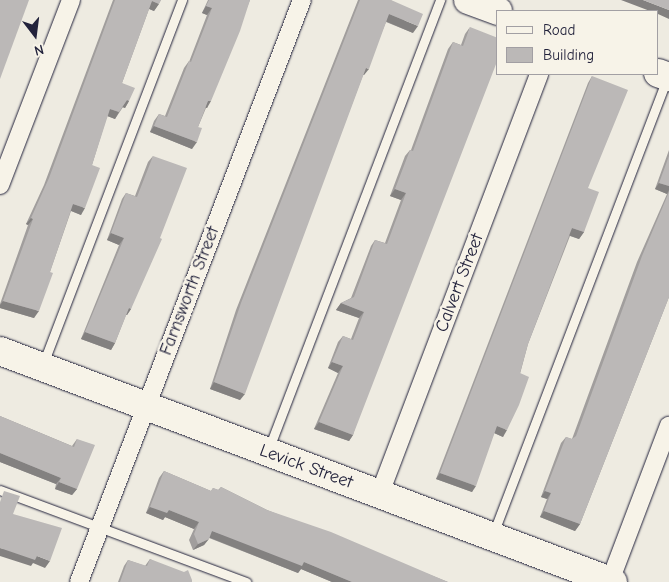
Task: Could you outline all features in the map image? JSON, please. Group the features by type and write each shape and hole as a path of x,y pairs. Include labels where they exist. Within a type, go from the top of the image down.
{"highway":[{"path":"468,0 497,11"},
{"name":"Levick Street","path":"0,351 611,581"}],"street":[{"path":"0,186 71,0"},
{"name":"Farnsworth Street","path":"79,582 302,0"},
{"name":"Calvert Street","path":"380,493 540,75"},
{"path":"611,581 669,426"}],"lane":[{"path":"42,367 182,0"},
{"path":"267,453 440,0"},
{"path":"492,536 665,75"},
{"path":"0,490 100,529 246,582"}],"building":[{"path":"0,0 29,0 0,79"},
{"path":"115,0 161,0 159,4 152,1 122,83 135,88 129,101 127,100 119,112 110,109 92,165 100,168 85,208 73,204 50,272 53,273 39,311 3,301 33,219 31,218 49,178"},
{"path":"209,0 250,0 240,31 198,127 202,128 197,142 154,126 159,114 167,117 212,8 206,6"},
{"path":"360,0 391,0 423,14 418,26 389,14 369,69 366,68 245,394 214,382 241,303"},
{"path":"643,0 669,0 669,10"},
{"path":"470,27 497,38 497,62 353,435 319,422 343,366 332,362 343,336 353,340 364,312 341,303 354,297 375,240 387,244 406,193 395,189 410,150 413,151 453,42 463,46"},
{"path":"592,76 628,90 588,188 599,192 584,232 572,228 528,344 520,373 529,377 519,405 507,430 497,426 476,486 440,473"},
{"path":"153,156 187,168 160,238 162,239 131,309 129,308 115,343 85,332 124,238 111,233 126,193 137,197"},
{"path":"669,156 669,186 659,183"},
{"path":"669,192 669,297 580,524 544,511 551,493 545,491 566,437 572,439 576,436 642,256"},
{"path":"0,416 74,447 77,439 95,445 77,489 59,482 61,478 0,453"},
{"path":"164,471 211,491 213,488 219,490 221,487 267,510 331,532 448,582 352,582 304,562 302,566 212,531 209,539 198,544 194,534 199,522 169,510 167,513 150,507"},
{"path":"4,491 20,496 13,514 62,528 50,561 37,556 35,560 0,548 0,502"},
{"path":"150,559 184,572 188,570 192,582 120,582 128,560 147,566"}]}
